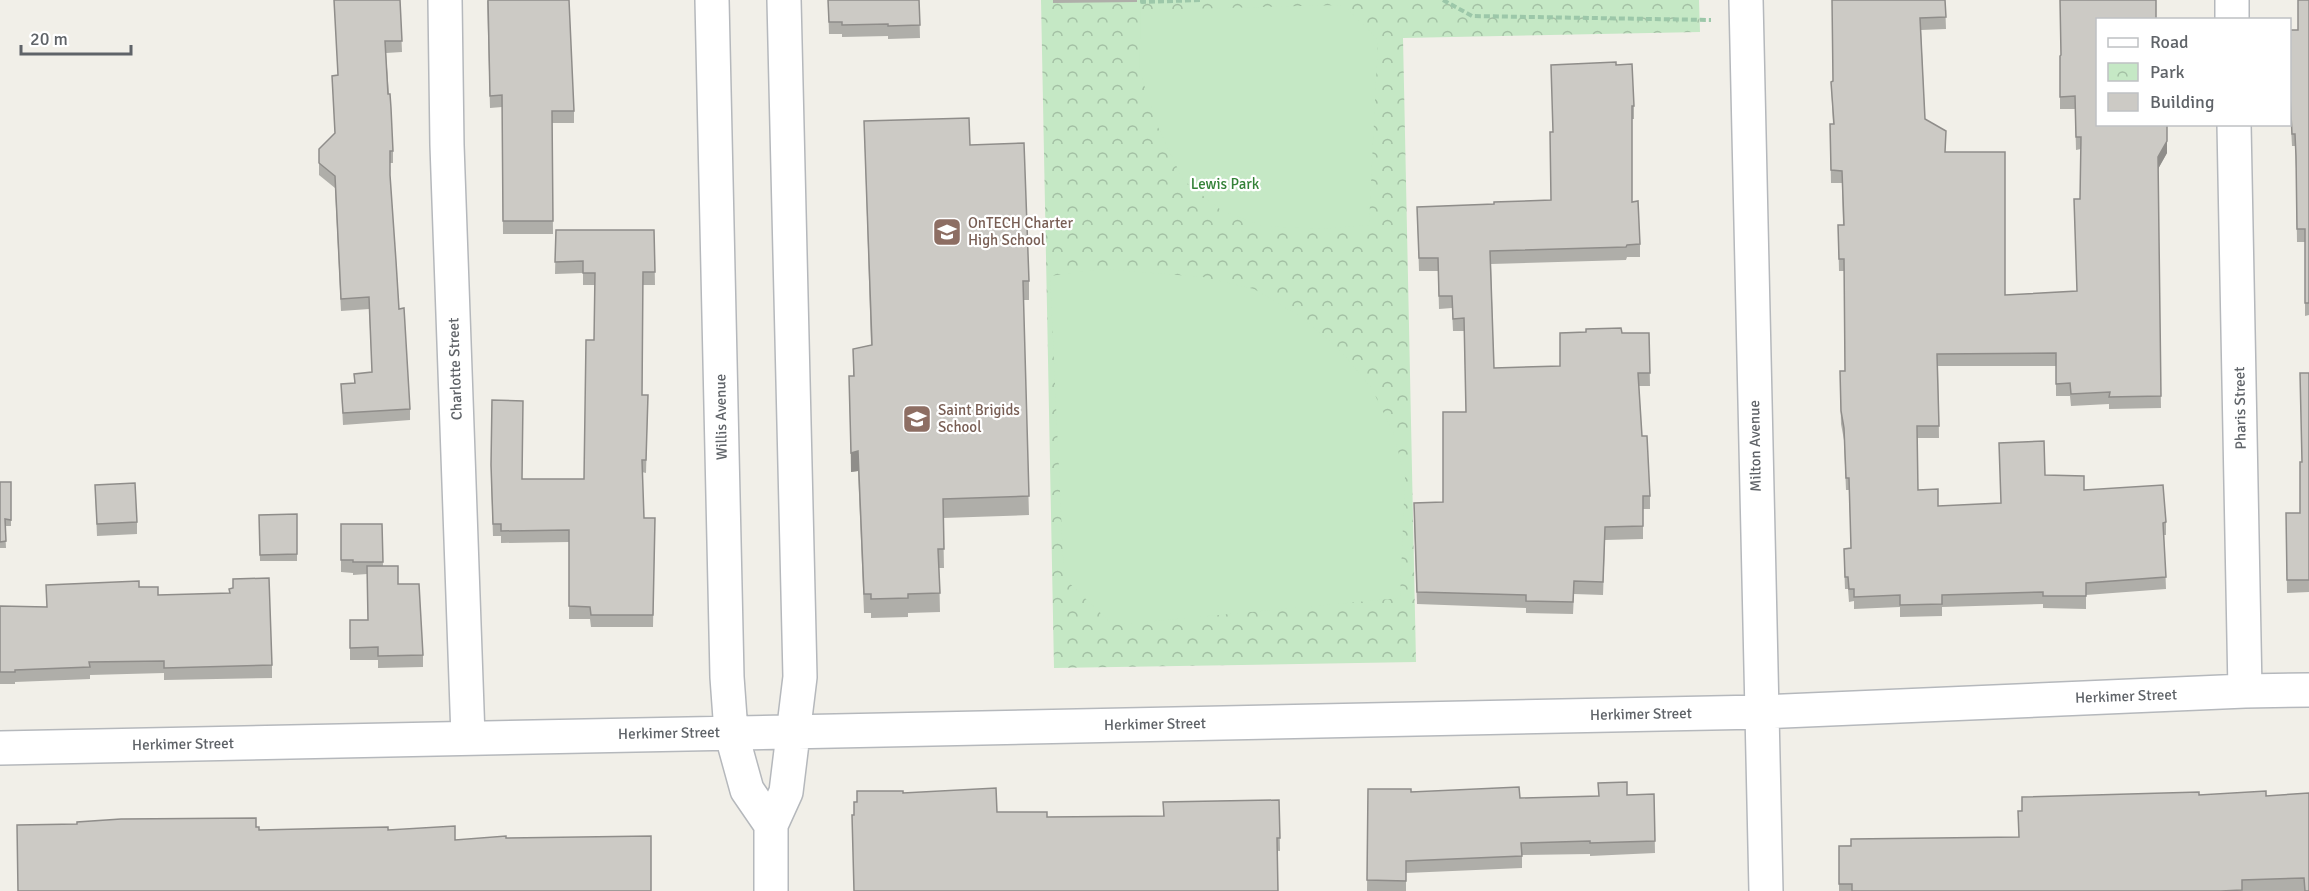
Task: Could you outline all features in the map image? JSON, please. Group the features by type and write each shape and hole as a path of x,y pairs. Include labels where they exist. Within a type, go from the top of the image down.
{"street":[{"name":"Charlotte Street","path":"445,0 448,157 468,737"},
{"name":"Willis Avenue","path":"712,0 727,677 731,732 747,790 771,825"},
{"path":"771,891 771,825 786,792 800,677 784,0"},
{"path":"2232,0 2232,18"},
{"name":"Milton Avenue","path":"1746,10 1766,891"},
{"name":"Pharis Street","path":"2234,126 2246,691"},
{"name":"Herkimer Street","path":"0,748 1761,712 2309,690"}],"path":[{"path":"1142,0 1142,2 1202,0"},
{"path":"1443,0 1472,16 1480,17 1746,10"}],"green space":[{"name":"Lewis Park","path":"1041,0 1699,0 1700,32 1403,38 1416,662 1054,668"},
{"path":"1344,5 1378,40 1369,225 1318,229 1262,226 1221,210 1183,180 1157,125 1139,69 1141,10"},
{"path":"1101,269 1203,277 1254,289 1304,319 1342,352 1372,389 1393,432 1405,477 1400,598 1113,625 1064,578 1050,276"}],"building":[{"path":"334,0 400,0 402,41 385,41 391,108 393,151 390,151 390,175 399,309 404,308 410,409 343,413 341,384 355,383 354,374 372,372 369,297 341,299 335,176 319,163 319,149 335,133 332,76 338,75"},
{"path":"488,0 569,0 574,111 552,111 553,221 503,221 502,95 490,96"},
{"path":"828,0 919,0 920,25 842,25 842,22 829,22"},
{"path":"1832,0 1945,0 1946,17 1920,18 1925,119 1946,131 1945,152 2005,152 2005,295 2077,291 2074,199 2080,199 2081,137 2076,137 2075,96 2060,97 2060,0 2156,0 2156,18 2096,18 2096,126 2167,126 2167,141 2158,157 2161,396 2109,397 2110,392 2071,394 2070,383 2056,384 2056,353 1937,354 1939,426 1917,426 1918,490 1938,489 1938,506 2001,503 1999,443 2044,441 2045,475 2084,476 2084,490 2163,485 2166,577 2086,583 2086,596 2043,596 2043,592 1942,595 1942,604 1900,605 1900,595 1854,597 1854,589 1849,589 1848,577 1845,577 1844,549 1851,548 1849,478 1846,478 1840,371 1845,371 1844,259 1839,259 1838,225 1844,225 1842,171 1831,170 1830,124 1834,124 1831,82 1833,81"},
{"path":"2298,0 2309,0 2309,303 2305,303 2305,229 2297,229 2295,134 2292,134 2291,115 2291,30 2298,30"},
{"path":"1616,62 1616,65 1632,64 1634,106 1632,106 1632,202 1638,201 1640,244 1626,247 1490,251 1494,368 1560,366 1560,333 1586,332 1586,329 1621,328 1622,333 1649,333 1650,373 1638,373 1642,436 1647,436 1650,496 1643,496 1643,526 1605,527 1603,582 1574,581 1573,602 1526,601 1526,595 1417,592 1414,503 1443,502 1443,412 1466,412 1464,318 1453,319 1452,296 1439,296 1438,258 1419,258 1417,207 1551,200 1550,132 1553,132 1551,65"},
{"path":"969,118 970,145 1024,143 1029,281 1023,281 1029,496 943,499 944,549 938,549 940,593 908,594 908,598 871,599 871,594 864,594 858,451 851,453 849,376 854,376 853,349 872,345 864,121"},
{"path":"556,230 654,230 655,272 643,272 642,395 648,395 646,460 642,460 644,518 655,518 653,615 591,615 590,607 569,606 569,530 501,531 501,524 493,524 492,400 523,401 522,479 584,479 586,340 594,340 595,273 583,273 583,261 555,262"},
{"path":"2300,373 2309,373 2309,580 2287,580 2286,513 2300,513 2300,462 2302,462"},
{"path":"0,482 11,482 11,520 5,519 6,541 0,542"},
{"path":"135,483 137,522 97,524 95,485"},
{"path":"297,514 297,554 260,555 259,515"},
{"path":"341,524 382,524 383,562 341,560"},
{"path":"367,566 398,566 398,584 419,584 423,655 378,656 378,647 350,648 350,620 368,620"},
{"path":"269,578 272,665 164,668 164,661 89,662 90,667 0,672 0,606 47,607 46,585 139,581 139,587 158,587 158,595 230,593 229,589 233,588 233,579"},
{"path":"1627,782 1627,795 1654,794 1655,841 1521,843 1522,856 1406,861 1406,881 1367,880 1368,789 1411,789 1411,792 1519,787 1520,798 1599,796 1598,783"},
{"path":"996,788 997,812 1047,812 1047,817 1164,816 1163,802 1279,800 1278,891 854,891 852,815 854,815 854,802 857,802 857,791 903,791 903,793"},
{"path":"2266,791 2266,796 2309,793 2309,891 2305,891 2304,878 2242,880 2242,890 2221,891 1852,891 1852,884 1839,884 1839,846 1851,846 1851,839 2019,837 2018,811 2022,811 2022,797 2199,792 2199,795"},
{"path":"256,818 256,827 259,827 259,830 388,827 388,830 455,826 455,840 506,836 506,838 651,836 651,891 18,891 17,825 77,824 77,822 121,819"}],"place":[{"name":"OnTECH Charter High School","path":"947,232"},
{"name":"Saint Brigids School","path":"917,419"}]}
